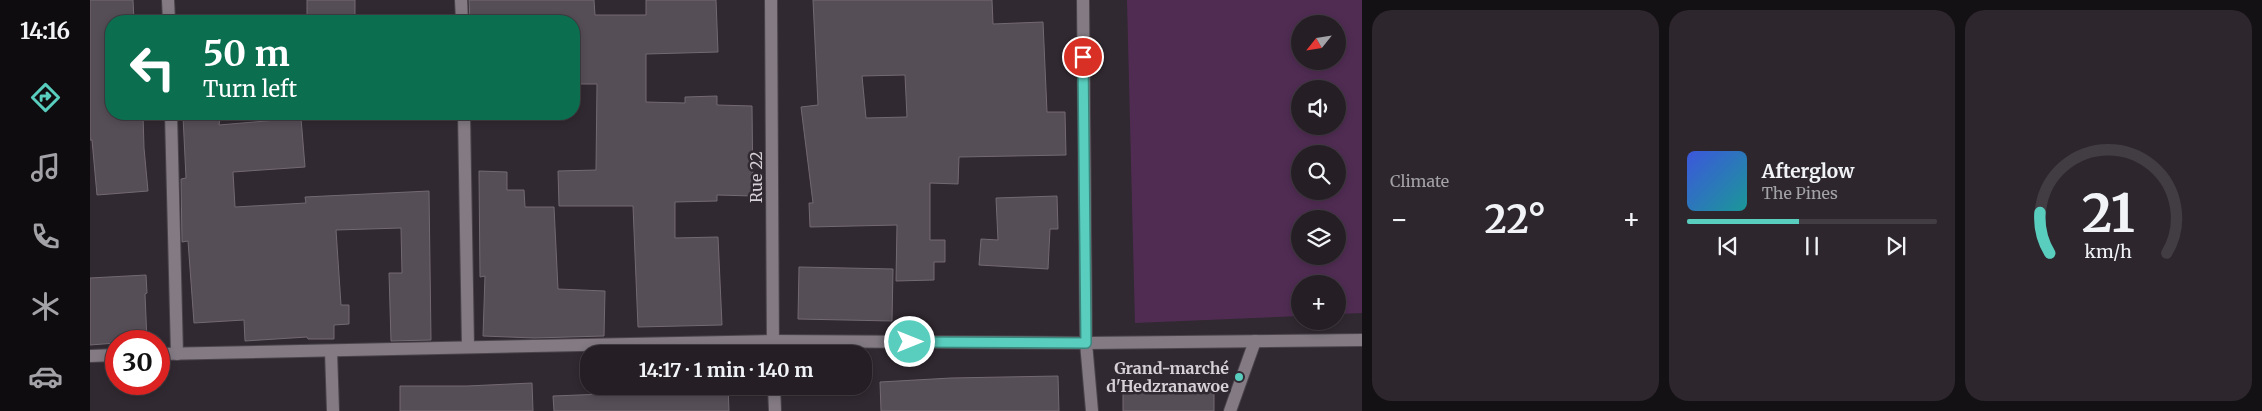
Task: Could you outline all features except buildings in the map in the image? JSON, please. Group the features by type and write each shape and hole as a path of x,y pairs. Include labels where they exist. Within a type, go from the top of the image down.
{"street":[{"path":"168,0 169,15"},
{"path":"462,0 462,15"},
{"name":"Rue 22","path":"771,0 773,345"},
{"path":"1083,0 1086,343 1092,411"},
{"path":"171,120 177,354"},
{"path":"464,120 468,347"},
{"path":"170,354 773,341 1086,343 1362,340"},
{"path":"1230,411 1255,341"},
{"path":"331,351 332,411"},
{"path":"90,356 105,355"},
{"path":"774,395 775,411"}],"shaded area":[{"path":"1127,0 1362,0 1362,313 1346,314 1346,275 1291,275 1291,316 1135,323"}],"place":[{"name":"Grand-marché d'Hedzranawoe","path":"1239,377"}],"route":[{"path":"910,342 1086,343 1083,57"}]}
